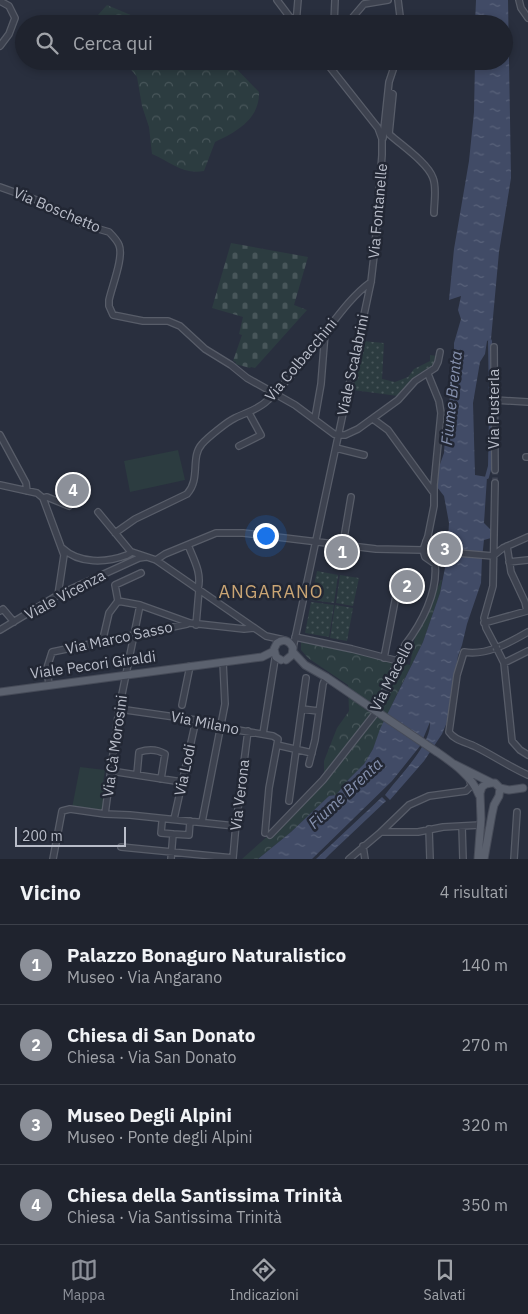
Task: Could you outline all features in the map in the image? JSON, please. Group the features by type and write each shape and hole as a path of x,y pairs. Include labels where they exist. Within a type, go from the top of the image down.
{"main road":[{"path":"279,642 292,643 290,657 281,660 276,657 274,649 279,642"},
{"path":"292,643 304,664 454,764 497,786"},
{"name":"Viale Pecori Giraldi","path":"262,657 274,649"},
{"name":"Viale Pecori Giraldi","path":"0,692 262,657 304,664"},
{"path":"454,764 475,786 480,798"},
{"path":"461,771 473,778 481,789"},
{"path":"478,859 481,789 486,784 525,787"},
{"path":"484,859 494,805 499,796 497,786"},
{"path":"481,812 486,817 492,814"}],"street":[{"path":"277,0 289,15"},
{"path":"297,15 298,0"},
{"path":"334,15 335,0"},
{"path":"355,15 364,4 388,0"},
{"path":"398,0 400,15"},
{"path":"519,0 521,8 528,18"},
{"path":"0,1 9,6 15,18 14,26 0,46"},
{"name":"Via Fontanelle","path":"332,70 380,129 382,139 375,247 370,282"},
{"path":"380,129 393,70"},
{"path":"389,92 392,94 389,134 403,144 431,172 434,180 434,213"},
{"path":"372,120 384,117"},
{"name":"Via Boschetto","path":"0,187 45,203 73,220 109,232 113,236 121,251 109,300 109,306 113,315 143,321 174,322 204,349 231,365 247,378 275,393"},
{"name":"Via Colbacchini","path":"115,533 135,519 188,494 193,488 198,452 201,444 234,418 249,413 267,402 340,313 370,282"},
{"name":"Viale Scalabrini","path":"292,643 336,448 370,282"},
{"path":"314,418 321,384 325,333"},
{"name":"Via Pusterla","path":"494,347 495,470"},
{"path":"275,393 314,418 334,434 345,435 372,420 398,400 414,382 428,374 438,362 440,352"},
{"path":"423,550 435,506 433,492 441,413 439,401 428,374"},
{"path":"494,400 528,402"},
{"path":"238,446 261,435 249,413"},
{"path":"372,420 388,430 433,492"},
{"path":"0,435 13,456 22,476 23,490"},
{"path":"336,448 364,455"},
{"path":"495,484 490,556 493,586 484,624 504,663 512,742 528,755"},
{"path":"2,487 38,493 43,498 62,548 64,559 58,595"},
{"path":"43,498 47,497 69,506"},
{"path":"343,544 351,497"},
{"path":"98,512 129,553"},
{"path":"156,560 165,554 216,533 243,533 376,548 490,556 528,536"},
{"path":"426,542 441,544"},
{"path":"118,601 140,606 193,624 200,576 188,545"},
{"path":"484,624 527,611 525,600 513,577 507,546"},
{"path":"62,548 73,556"},
{"name":"Via Macello","path":"279,746 270,788 268,834 323,780 357,738 379,706 405,645 412,636 431,597 435,564 425,557 423,550"},
{"path":"64,559 67,556 73,556 102,561 129,553 148,557 156,560 266,636 292,643 352,649 398,661"},
{"path":"129,553 127,560 133,561"},
{"name":"Viale Vicenza","path":"0,630 58,595 133,561 148,557"},
{"path":"509,562 528,560"},
{"path":"102,643 110,613 118,601 115,585 141,573"},
{"path":"384,658 400,575"},
{"name":"Via Cà Morosini","path":"53,859 62,811 70,809 105,814 119,709 140,606"},
{"path":"0,611 3,609 14,622"},
{"name":"Via Marco Sasso","path":"49,685 47,668 52,652 193,624 244,629 254,628"},
{"path":"528,632 498,648 473,654 464,652 458,675 449,732 453,737 528,775"},
{"path":"266,636 274,649"},
{"path":"504,663 528,651"},
{"path":"263,734 281,660"},
{"path":"202,822 224,704 223,662"},
{"path":"182,705 190,666"},
{"path":"309,764 323,684 326,677"},
{"path":"289,801 306,678"},
{"name":"Via Milano","path":"119,709 196,720 220,727 273,736 278,739 279,746"},
{"path":"302,709 318,711"},
{"name":"Via Lodi","path":"174,819 196,720"},
{"name":"Via Verona","path":"233,858 235,826 248,731"},
{"path":"279,746 312,753"},
{"path":"137,774 140,752 146,749 158,750 165,754 162,778"},
{"path":"111,771 182,782"},
{"path":"349,859 420,799 462,792 469,789 470,781"},
{"path":"514,859 517,812"},
{"path":"105,814 235,826"},
{"path":"162,822 161,833 188,835 190,821"},
{"path":"381,832 418,832 480,825"},
{"path":"462,826 463,859"},
{"path":"429,830 430,859"},
{"path":"171,859 173,834"},
{"path":"363,846 365,859"},
{"path":"121,847 233,858"}],"green space":[{"path":"107,5 131,15 98,15"},
{"path":"131,70 238,70 259,92 256,110 238,129 215,142 204,171 190,171 177,167 152,154 149,127 142,106 137,77"},
{"path":"231,243 308,257 294,305 307,310 255,368 235,364 236,362 233,361 242,335 239,334 243,317 212,308"},
{"path":"362,341 384,343 382,379 395,382 408,377 414,369 430,361 430,355 437,356 432,365 412,379 398,396 353,390"},
{"path":"178,450 185,480 130,492 124,461"},
{"path":"317,571 338,575 334,603 311,600"},
{"path":"340,575 359,578 353,606 336,603"},
{"path":"441,580 440,593 423,642 396,696 373,749 364,764 336,795 329,796 291,832 258,859 242,859 270,834 324,775 324,761 337,728 349,711 348,685 308,658 301,650 301,641 410,665 415,637"},
{"path":"311,602 334,605 329,637 305,633"},
{"path":"335,605 353,608 347,641 330,638"},
{"path":"80,767 105,770 103,783 107,784 103,812 72,808"}],"water":[{"path":"476,0 508,0 508,15 475,15"},
{"name":"Fiume Brenta","path":"475,70 509,70 511,178 499,252 491,339 487,341 485,354 480,362 473,403 475,475 487,477 484,523 491,530 491,538 484,540 481,583 458,656 447,722 442,734 424,761 390,800 385,795 420,750 426,740 430,722 420,746 392,781 312,859 258,859 291,832 329,796 336,795 364,764 373,749 380,729 423,642 440,593 447,558 449,523 444,496 437,487 439,467 444,453 446,419 454,374 454,343 461,319 458,310 461,296 449,300 454,249 469,161 474,112"},
{"path":"382,797 386,801 325,859 316,859"}],"waterway":[{"path":"490,341 491,406"},
{"path":"487,477 490,466 491,413"}],"tunnel":[{"path":"495,470 495,483"}],"place":[{"name":"Chiesa della Santissima Trinità","path":"73,490"},
{"name":"Museo Degli Alpini","path":"445,549"},
{"name":"Palazzo Bonaguro Naturalistico","path":"342,552"},
{"name":"Chiesa di San Donato","path":"407,586"}],"district":[{"name":"ANGARANO","path":"271,592"}]}
